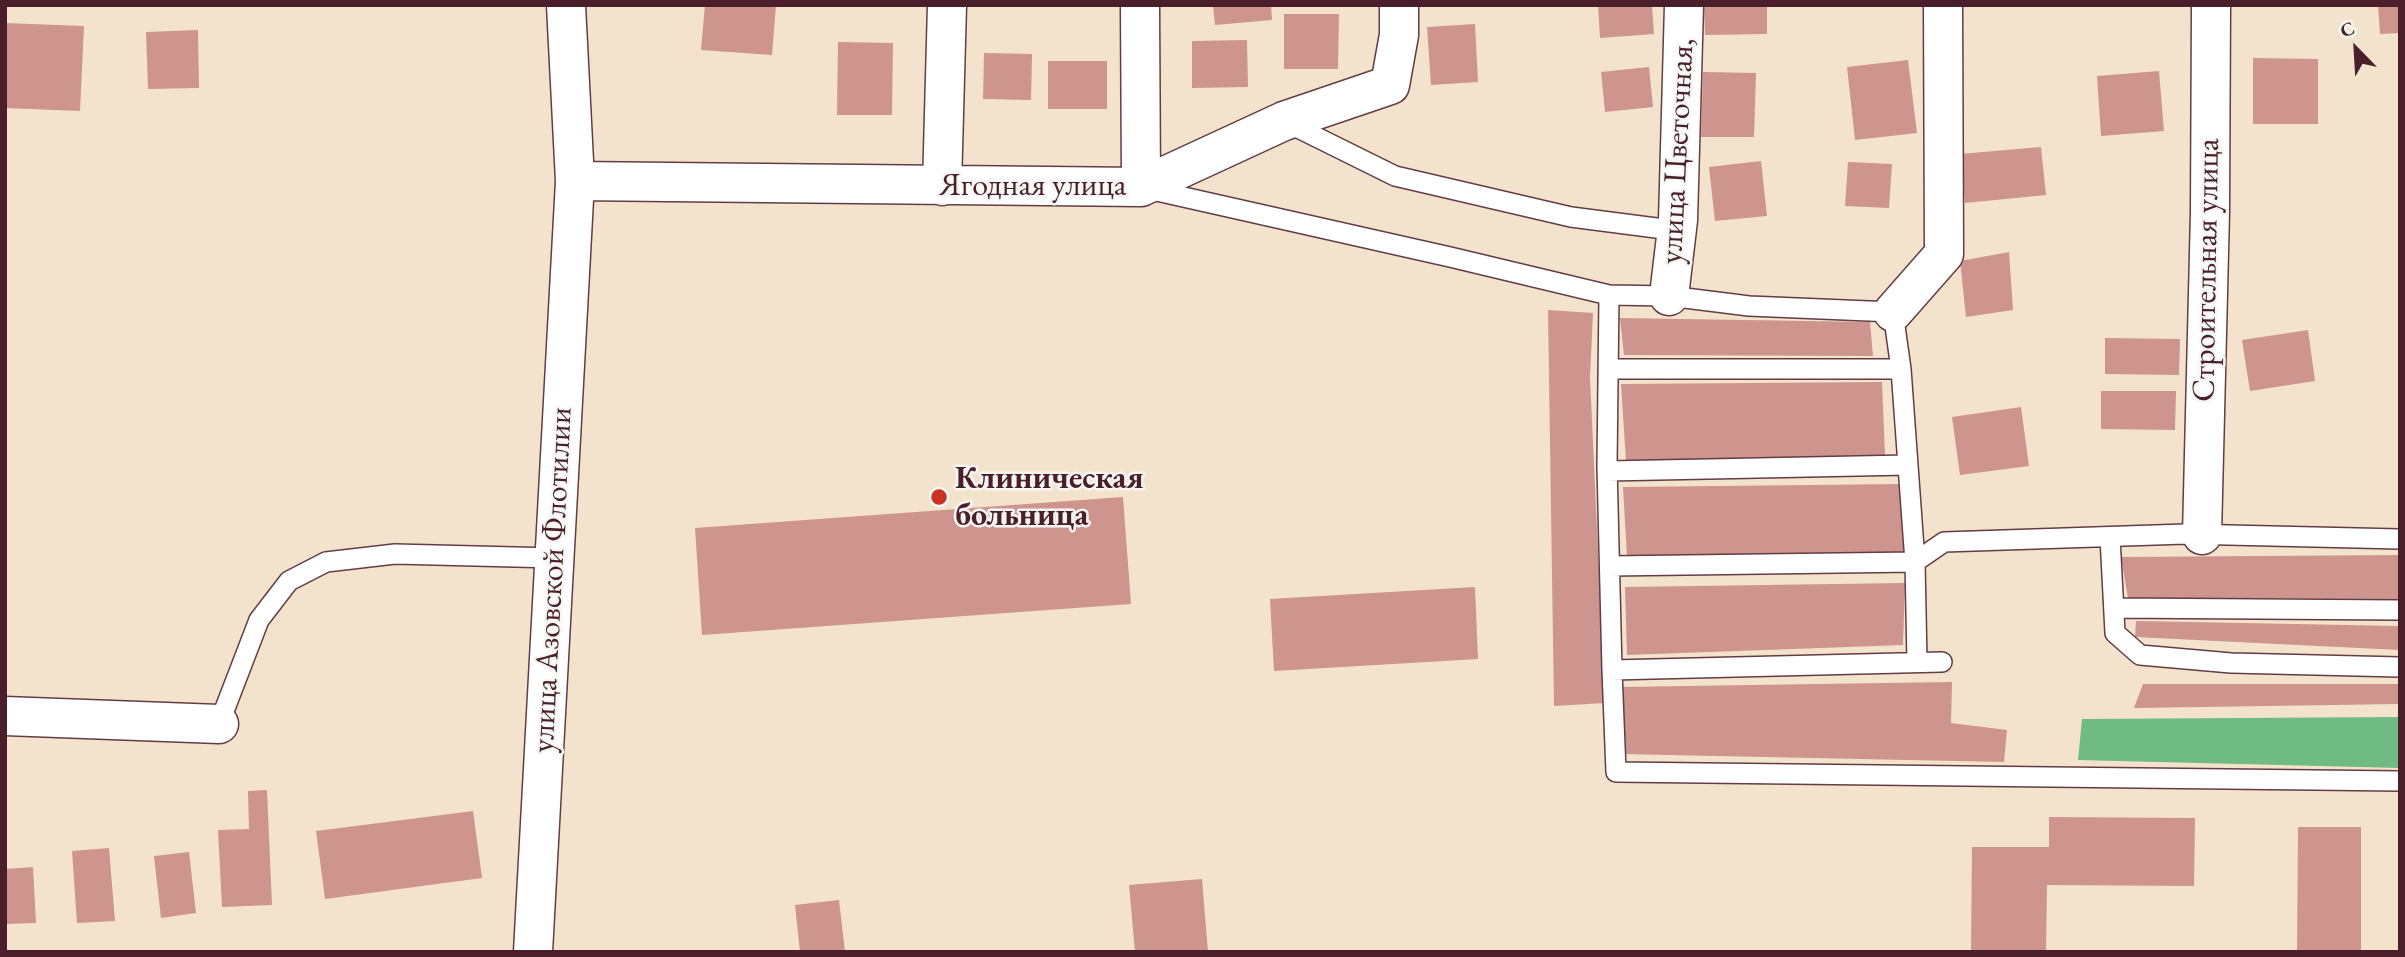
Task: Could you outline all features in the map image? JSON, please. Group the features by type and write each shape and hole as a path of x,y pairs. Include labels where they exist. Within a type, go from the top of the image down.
{"street":[{"name":"улица Азовской Флотилии","path":"533,952 574,194 566,5"},
{"path":"942,186 947,5"},
{"path":"1140,5 1141,187"},
{"name":"Ягодная улица","path":"574,194 942,186 1141,187 1283,121 1390,85 1399,35 1399,5"},
{"name":"улица Цветочная,","path":"1669,296 1678,220 1684,5"},
{"path":"1893,312 1944,254 1943,5"},
{"name":"Строительная улица","path":"2202,535 2210,212 2211,5"},
{"path":"5,716 219,724"}],"lane":[{"path":"1283,121 1395,176 1571,217 1664,229 1678,220"},
{"path":"1141,187 1609,295 1669,296 1749,306 1893,312 1901,369 1915,562 1917,662"},
{"path":"1609,295 1608,471 1616,772 2400,780"},
{"path":"1609,369 1901,369"},
{"path":"1608,471 1908,465"},
{"path":"1610,566 1915,562 1944,542 2202,535 2400,539"},
{"path":"2110,537 2115,633 2140,655 2231,663 2400,667"},
{"path":"219,724 259,620 289,582 326,562 395,554 555,558"},
{"path":"2114,608 2400,610"},
{"path":"1612,670 1942,662"}],"green space":[{"path":"2400,717 2400,768 2078,760 2082,719"}],"building":[{"path":"705,5 776,5 772,55 701,50"},
{"path":"1213,5 1271,5 1272,20 1215,25"},
{"path":"1598,5 1652,5 1654,34 1600,38"},
{"path":"1704,5 1767,5 1767,34 1705,35"},
{"path":"2378,5 2400,5 2400,33 2380,34"},
{"path":"1284,14 1339,14 1338,69 1284,69"},
{"path":"5,23 84,26 80,111 5,108"},
{"path":"1475,24 1478,82 1431,85 1427,27"},
{"path":"198,30 199,88 148,89 146,32"},
{"path":"1247,40 1248,87 1192,88 1192,41"},
{"path":"838,42 893,43 892,115 837,115"},
{"path":"984,53 1032,54 1031,100 983,99"},
{"path":"2253,58 2318,59 2318,124 2253,124"},
{"path":"1908,60 1917,133 1855,140 1847,67"},
{"path":"1048,61 1107,61 1107,109 1048,109"},
{"path":"1649,67 1653,107 1605,112 1601,72"},
{"path":"2159,71 2164,131 2101,136 2097,76"},
{"path":"1703,72 1756,73 1754,137 1701,137"},
{"path":"2041,147 2046,195 1965,203 1960,154"},
{"path":"1761,161 1767,216 1715,221 1709,167"},
{"path":"1848,162 1892,164 1889,208 1845,206"},
{"path":"2009,252 2013,310 1966,317 1960,261"},
{"path":"1548,310 1593,313 1590,377 1605,703 1554,706"},
{"path":"1620,318 1870,322 1873,356 1624,355"},
{"path":"2308,330 2315,381 2250,391 2242,340"},
{"path":"2105,338 2180,339 2179,375 2105,374"},
{"path":"1882,382 1885,455 1626,461 1621,384"},
{"path":"2101,391 2176,391 2175,430 2101,429"},
{"path":"2021,407 2029,466 1960,475 1952,417"},
{"path":"1905,484 1906,552 1627,557 1623,487"},
{"path":"1123,497 1131,604 702,635 695,528"},
{"path":"2400,555 2400,599 2128,598 2121,557"},
{"path":"1905,583 1903,645 1627,655 1625,587"},
{"path":"1475,587 1478,659 1274,671 1270,599"},
{"path":"2136,621 2400,626 2400,650 2135,637"},
{"path":"1952,682 1951,723 2007,730 2004,762 1620,754 1619,687"},
{"path":"2143,684 2400,684 2400,704 2134,708"},
{"path":"267,790 272,905 222,907 218,830 249,829 248,791"},
{"path":"473,811 482,878 325,899 316,831"},
{"path":"2049,817 2195,818 2194,886 2047,885 2046,952 1971,952 1972,847 2049,847"},
{"path":"2298,827 2361,827 2361,952 2297,952"},
{"path":"109,848 115,921 77,923 72,851"},
{"path":"189,852 196,913 161,918 154,856"},
{"path":"33,867 36,923 5,924 5,869"},
{"path":"1202,879 1208,952 1135,952 1129,885"},
{"path":"839,900 845,952 800,952 795,905"}],"place":[{"name":"Клиническая больница","path":"939,497"}]}
